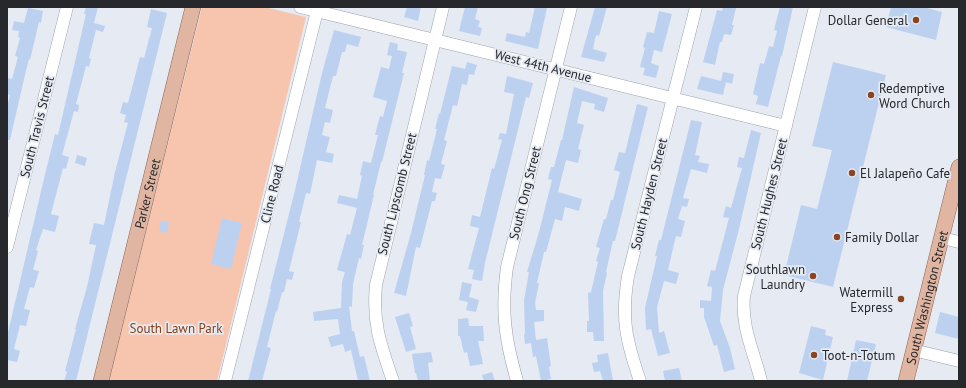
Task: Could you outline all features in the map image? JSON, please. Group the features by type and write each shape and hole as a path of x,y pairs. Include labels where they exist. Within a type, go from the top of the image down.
{"main road":[{"name":"Parker Street","path":"101,381 193,7"},
{"name":"South Washington Street","path":"906,381 959,167"}],"street":[{"name":"South Travis Street","path":"7,248 67,7"},
{"name":"West 44th Avenue","path":"300,7 317,9 435,40 786,126"},
{"name":"South Lipscomb Street","path":"393,381 376,326 374,302 376,285 443,7"},
{"name":"South Ong Street","path":"517,381 508,350 504,326 504,285 510,250 571,7"},
{"name":"South Hayden Street","path":"640,381 626,336 624,309 628,276 696,7"},
{"name":"South Hughes Street","path":"761,381 742,309 815,7"},
{"name":"Cline Road","path":"226,381 317,9"},
{"path":"942,238 959,242"},
{"path":"914,350 959,361"}],"green space":[{"name":"South Lawn Park","path":"202,7 264,7 306,17 217,381 109,381"}],"building":[{"path":"86,7 98,7 94,23 105,26 103,32 96,30 89,58 91,59 89,67 86,66 76,104 79,105 78,112 74,111 62,155 69,157 66,169 63,168 51,214 59,216 55,232 43,229 36,250 38,251 33,270 39,271 34,288 30,287 24,309 30,310 26,326 20,325 14,349 20,351 17,362 7,360 7,337 55,134 58,135 86,14 84,14"},
{"path":"407,7 421,7 418,21 404,17"},
{"path":"465,7 478,7 475,19 480,21 478,27 482,28 480,36 459,31"},
{"path":"535,7 547,8 538,49 505,41 507,33 525,37 526,32 529,33"},
{"path":"595,7 607,7 599,36 596,35 593,49 607,53 604,62 581,57"},
{"path":"723,7 736,8 732,25 734,25 731,35 724,34 722,42 720,42 715,65 703,62 717,10 722,11"},
{"path":"780,7 793,7 782,56 768,107 756,104 758,96 753,94 760,63 764,64 769,46 773,47 777,31 774,30"},
{"path":"891,7 923,7 942,12 936,40 886,27"},
{"path":"28,8 43,11 41,23 39,22 30,60 29,59 10,140 7,140 7,107 10,95 7,94 7,84 8,78 12,79 18,57 15,56 20,38 18,37 19,31 12,30 14,21 24,23"},
{"path":"151,9 167,13 76,381 64,381 67,372 65,371 87,287 96,245 89,244 91,235 94,223 104,225 115,172 128,123 124,122 126,115 120,113 123,102 128,103 140,57 144,58 152,28 147,27"},
{"path":"659,11 672,14 662,52 654,50 651,63 659,66 656,78 643,75 645,68 640,67 647,32 654,33"},
{"path":"334,30 361,37 358,47 347,44 345,52 342,52 336,76 333,76 325,108 333,110 330,123 325,122 322,135 330,137 326,152 334,154 332,163 317,160 310,194 306,193 299,222 301,222 289,271 294,272 292,280 287,279 277,312 276,311 267,347 271,348 262,381 248,381 322,73"},
{"path":"390,42 398,44 397,50 407,52 402,73 404,73 373,195 362,245 364,245 361,259 359,258 353,284 352,307 349,306 352,331 354,331 360,357 364,356 370,381 358,381 351,350 345,352 343,344 331,347 328,337 340,334 338,319 314,321 313,312 341,308 342,282 345,272 337,270 347,234 350,235 357,208 337,203 339,195 357,199 362,176 360,175 363,161 371,163 378,135 375,135 380,116 383,117 387,101 373,97 381,67 389,69 392,56 387,55"},
{"path":"467,62 477,65 474,75 469,74 467,85 462,84 457,106 453,105 444,140 447,141 441,164 445,165 441,179 435,178 432,192 437,193 435,201 432,201 420,248 416,247 406,296 394,293 411,233 425,175 427,160 429,161 437,129 435,129 452,66 465,69"},
{"path":"833,62 886,75 833,287 784,275 801,205 817,209 832,150 812,146"},
{"path":"723,72 734,74 732,84 726,82 723,95 697,89 701,76 721,81"},
{"path":"507,76 533,83 529,98 526,97 485,263 482,281 472,279 474,270 468,269 479,228 470,226 472,215 480,217 492,168 494,169 502,140 498,139 500,133 506,134 514,94 504,92"},
{"path":"574,87 608,98 604,112 594,109 595,104 582,101 577,123 584,125 578,149 581,150 578,163 566,160 558,192 582,199 579,211 565,207 562,221 555,219 546,252 544,252 537,283 539,283 535,303 536,310 544,310 544,321 534,322 536,340 547,338 551,366 549,367 551,379 541,381 536,356 533,357 531,343 525,344 524,300 529,272 527,272 552,180 548,179 551,167 554,167 562,140"},
{"path":"637,104 648,107 606,272 603,291 604,341 594,341 593,332 587,332 587,321 589,321 588,293 591,292 598,262 596,261 600,248 596,247 604,219 606,219 611,200 613,200 620,172 614,170 619,152 625,153"},
{"path":"691,120 702,122 695,155 700,156 698,162 709,164 707,173 691,169 683,198 689,199 687,207 682,206 678,219 685,221 681,237 676,236 668,270 679,273 676,284 664,281 657,307 659,333 664,331 670,353 658,356 651,329 646,330 645,308 657,256 655,256 659,240 661,240"},
{"path":"751,130 761,133 739,229 723,290 720,321 730,348 735,369 724,372 717,345 714,346 704,317 704,308 700,308 700,300 711,301 712,287 707,286 711,270 715,271 729,218 723,217 726,206 731,208 742,168 737,167 739,157 744,158"},
{"path":"77,155 87,158 85,166 75,163"},
{"path":"222,218 242,223 231,269 211,264"},
{"path":"161,220 169,222 167,233 159,231"},
{"path":"462,282 472,284 469,297 479,300 476,312 466,310 468,302 459,300"},
{"path":"940,312 959,317 959,339 935,333"},
{"path":"409,313 413,326 410,327 416,349 406,352 395,317"},
{"path":"468,318 469,326 483,326 484,341 478,341 483,364 470,366 467,352 464,353 460,336 458,336 458,319"},
{"path":"811,326 826,330 825,335 833,337 823,380 799,373"},
{"path":"856,340 876,344 867,381 847,381"},
{"path":"431,352 433,362 428,363 430,381 418,381 412,354"},
{"path":"608,353 613,381 603,381 600,371 594,372 592,363 598,362 597,355"},
{"path":"679,368 682,381 665,381 663,371"},
{"path":"492,372 495,381 484,381 482,375"}],"place":[{"name":"Dollar General","path":"916,20"},
{"name":"Redemptive Word Church","path":"871,95"},
{"name":"El Jalapeño Cafe","path":"852,173"},
{"name":"Family Dollar","path":"837,237"},
{"name":"Southlawn Laundry","path":"813,276"},
{"name":"Watermill Express","path":"901,299"},
{"name":"Toot-n-Totum","path":"814,355"}]}
